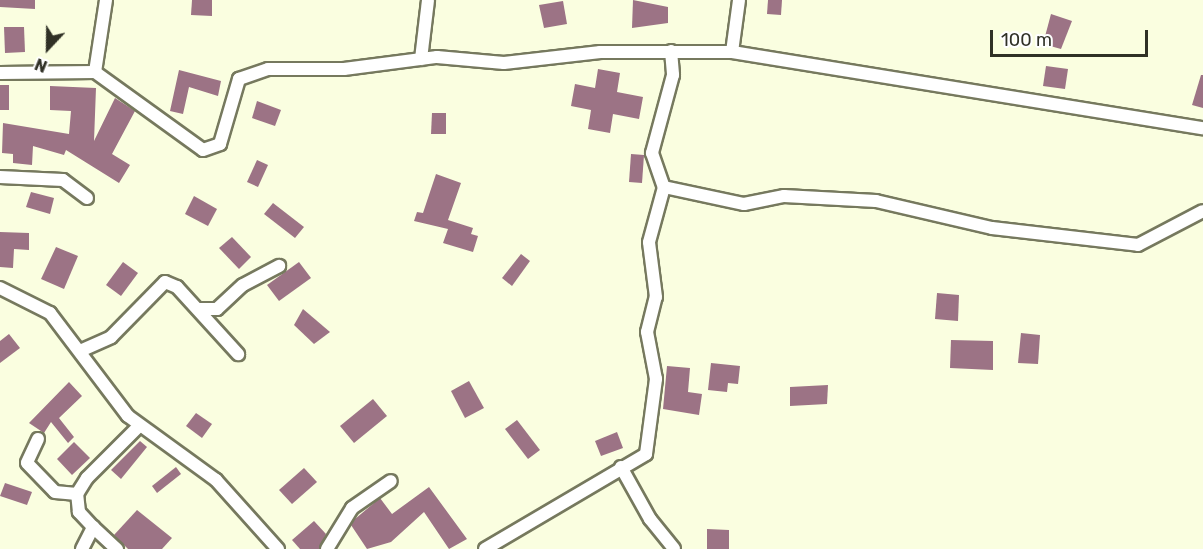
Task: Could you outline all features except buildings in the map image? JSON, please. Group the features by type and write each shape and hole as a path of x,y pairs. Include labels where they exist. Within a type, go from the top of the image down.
{"street":[{"path":"95,72 106,0"},
{"path":"421,59 428,0"},
{"path":"732,52 739,0"},
{"path":"0,73 95,72 203,150 220,144 238,79 252,74 421,59 504,63 671,51 732,52 1203,128"},
{"path":"485,549 646,454 656,379 647,332 656,297 650,242 664,187 652,153 673,75 671,51"},
{"path":"0,177 63,180 87,198"},
{"path":"664,187 744,204 784,196 876,201 992,228 1138,245 1203,211"},
{"path":"198,309 217,309 243,285 279,266"},
{"path":"80,351 111,337 165,282 198,309 238,354"},
{"path":"0,288 50,312 80,351 107,393 139,426 216,480 278,549"},
{"path":"79,512 77,495 87,478 139,426"},
{"path":"38,439 27,463 117,549"},
{"path":"621,467 650,519 674,549"},
{"path":"327,549 352,508 391,482"},
{"path":"55,492 77,495"},
{"path":"82,549 93,526"}]}
